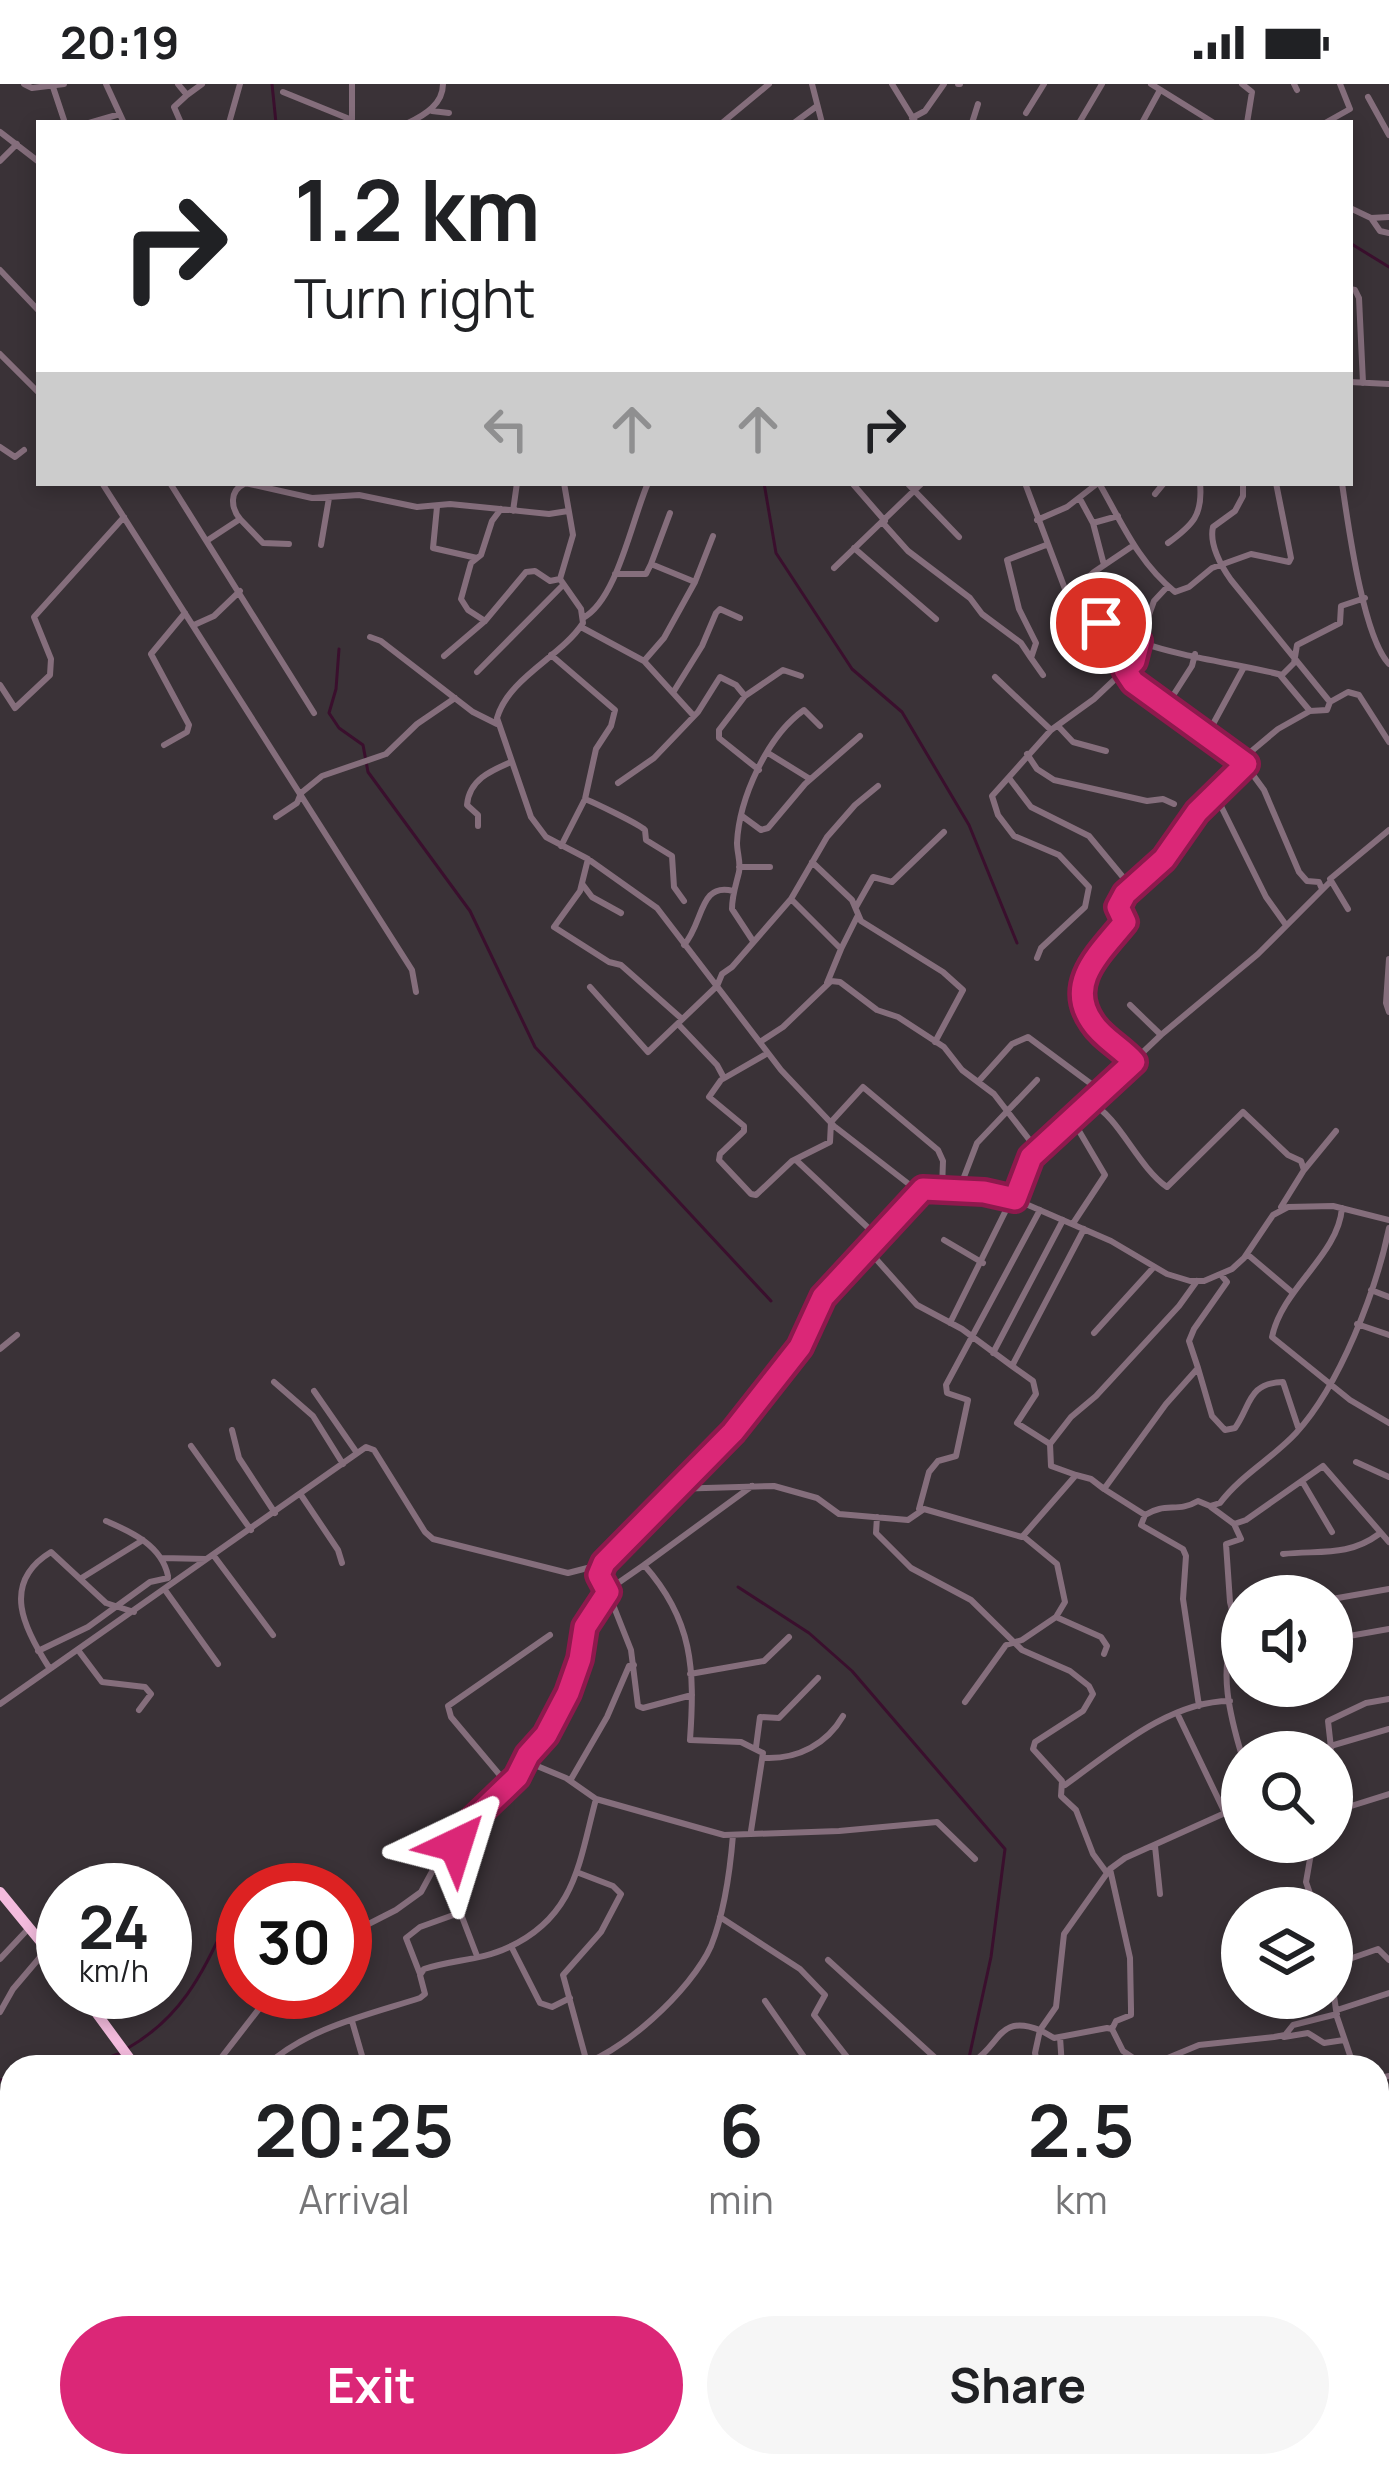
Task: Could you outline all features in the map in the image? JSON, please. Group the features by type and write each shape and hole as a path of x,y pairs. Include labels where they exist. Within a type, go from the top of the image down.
{"highway":[{"path":"0,1892 36,1936"},
{"path":"101,2019 127,2055"}],"street":[{"path":"24,84 32,88 64,84"},
{"path":"106,84 123,120"},
{"path":"178,84 187,95"},
{"path":"180,120 174,107 202,84"},
{"path":"230,120 240,84"},
{"path":"352,84 353,120"},
{"path":"420,120 441,96 443,84"},
{"path":"726,120 769,84"},
{"path":"812,84 821,120"},
{"path":"892,84 914,120 944,84"},
{"path":"1026,113 1044,84"},
{"path":"1080,120 1102,84"},
{"path":"1151,84 1209,120"},
{"path":"1242,84 1252,92 1247,120"},
{"path":"1331,120 1350,110 1340,84"},
{"path":"53,87 64,120"},
{"path":"1144,120 1160,90"},
{"path":"283,92 351,120"},
{"path":"1368,97 1389,135"},
{"path":"973,120 978,104"},
{"path":"798,120 817,106"},
{"path":"428,112 449,113"},
{"path":"99,120 120,114"},
{"path":"0,132 36,160"},
{"path":"0,161 17,144"},
{"path":"1353,209 1371,218 1389,217"},
{"path":"1371,218 1380,231 1389,233"},
{"path":"0,270 36,308"},
{"path":"1353,290 1358,298 1363,382"},
{"path":"0,354 36,390"},
{"path":"1353,382 1389,384"},
{"path":"0,447 16,457 24,450"},
{"path":"104,486 412,970 416,992"},
{"path":"172,486 314,713"},
{"path":"239,486 232,506 240,519 263,543 289,544"},
{"path":"262,486 329,498 351,495 437,507 568,511"},
{"path":"351,495 352,486"},
{"path":"513,511 517,486"},
{"path":"477,672 555,595 562,582 573,535 564,486"},
{"path":"647,486 602,603 500,707 497,724 531,817 546,837 588,859 657,908 768,1053 831,1122 899,1177 923,1189 1013,1199 1084,1229 1154,1268 1197,1281 1221,1274 1247,1254 1336,1130"},
{"path":"854,486 908,551 1021,643 1043,675"},
{"path":"1025,486 1069,597 1080,611 1139,641 1280,675 1296,659 1298,645 1340,622 1341,606 1365,598"},
{"path":"1037,520 1080,499 1095,486"},
{"path":"1100,486 1131,546 1175,592 1220,564 1260,554 1273,562 1289,562 1277,486"},
{"path":"1155,494 1162,486"},
{"path":"1168,543 1197,520 1200,486"},
{"path":"1243,486 1238,507 1210,531 1220,564 1330,702"},
{"path":"1343,486 1355,552 1353,570 1372,634 1389,664"},
{"path":"834,568 920,487 959,537"},
{"path":"321,545 329,498"},
{"path":"1080,499 1093,523 1104,565"},
{"path":"437,507 433,548 477,558"},
{"path":"485,621 461,601 471,563 500,509"},
{"path":"615,574 646,574 670,513"},
{"path":"1093,523 1118,516"},
{"path":"0,685 15,708 50,675 51,659 34,616 124,518"},
{"path":"208,540 240,519"},
{"path":"644,661 664,638 695,582 713,536"},
{"path":"1031,658 1036,643 1019,609 1006,560 1046,544"},
{"path":"1069,597 1131,546"},
{"path":"854,548 936,619"},
{"path":"651,563 695,582"},
{"path":"444,656 485,621 526,572 562,582"},
{"path":"549,580 555,595"},
{"path":"562,582 582,623 644,661 693,715"},
{"path":"1037,958 1085,907 1089,887 1059,855 1016,838 998,815 992,796 1054,728 1134,661 1154,601 1168,586"},
{"path":"194,625 214,616 240,590"},
{"path":"673,693 716,613 720,609 740,617"},
{"path":"164,745 187,732 189,725 151,654 185,613"},
{"path":"370,637 497,724"},
{"path":"551,655 615,710 596,749 585,799 561,846"},
{"path":"1165,708 1195,655"},
{"path":"1206,737 1244,667"},
{"path":"759,770 718,736 745,696 783,670 801,676"},
{"path":"1125,670 1165,708 1243,762 1264,790 1299,872 1321,887"},
{"path":"1280,675 1310,711"},
{"path":"617,783 654,758 720,677 745,696"},
{"path":"995,677 1073,742 1106,751"},
{"path":"1134,1062 1091,1022 1079,987 1084,973 1125,922 1118,907 1132,888 1164,859 1197,812 1278,729 1310,711 1327,710 1330,702 1348,692 1359,695 1389,742"},
{"path":"276,817 322,776 386,754 417,724 455,698"},
{"path":"753,941 732,912 746,797 767,752 800,712 805,711 820,726"},
{"path":"742,816 766,830 810,779 860,736"},
{"path":"767,752 810,779"},
{"path":"1027,754 1050,778 1174,804"},
{"path":"478,826 478,815 467,806 469,794 486,773 512,762"},
{"path":"1009,778 1031,807 1089,836 1132,888"},
{"path":"590,986 648,1052 717,986 722,974 791,899 842,818 878,786"},
{"path":"1215,794 1266,897 1286,925"},
{"path":"585,799 638,824 646,840 672,856 674,887 684,901"},
{"path":"950,1323 1031,1157 1161,1035 1258,954 1321,887 1389,830"},
{"path":"855,908 873,877 892,883 944,832"},
{"path":"588,859 583,885 554,927 621,965 680,1021 724,1078"},
{"path":"760,1042 783,1028 827,983 857,917 855,908 812,862"},
{"path":"740,867 770,867"},
{"path":"1330,881 1348,909"},
{"path":"583,885 592,897 621,913"},
{"path":"684,945 698,925 710,892 733,890"},
{"path":"791,899 841,949"},
{"path":"857,917 963,990 935,1042"},
{"path":"1389,959 1389,1012"},
{"path":"827,983 840,982 877,1010 898,1017 935,1042 994,1094 1039,1151"},
{"path":"1130,1005 1161,1035"},
{"path":"978,1082 1012,1044 1028,1036 1102,1092"},
{"path":"768,1053 724,1078 709,1094 710,1100 745,1128 718,1157 756,1196 796,1160 830,1142 831,1122 863,1087 941,1154 941,1189"},
{"path":"958,1190 976,1142 1037,1080"},
{"path":"1090,1103 1102,1108 1164,1186 1170,1186 1243,1112 1288,1155 1301,1161 1304,1169"},
{"path":"993,1353 1068,1222 1105,1174 1072,1119"},
{"path":"796,1160 879,1238"},
{"path":"692,1695 638,1706 634,1664 599,1575 604,1563 762,1396 800,1347 823,1297 923,1189"},
{"path":"1210,1506 1220,1503 1299,1429 1329,1382 1371,1290 1389,1224 1342,1208 1279,1210"},
{"path":"1342,1208 1331,1244 1293,1293 1272,1337 1350,1400 1389,1423"},
{"path":"918,1512 929,1472 938,1461 956,1456 969,1405 968,1400 945,1389 1040,1209"},
{"path":"1012,1366 1084,1229"},
{"path":"944,1240 982,1263"},
{"path":"868,1250 917,1305 1033,1381 1036,1394 1017,1423 1050,1444"},
{"path":"1247,1254 1293,1293"},
{"path":"1094,1333 1154,1268"},
{"path":"1221,1274 1227,1282 1189,1341 1212,1416 1226,1430 1235,1428 1253,1391 1282,1382 1299,1429"},
{"path":"1145,1515 1091,1479 1051,1466 1050,1444 1197,1281"},
{"path":"1371,1290 1389,1297"},
{"path":"1357,1324 1389,1335"},
{"path":"0,1349 16,1336"},
{"path":"1104,1489 1198,1368"},
{"path":"274,1382 313,1416 343,1464"},
{"path":"314,1391 357,1454"},
{"path":"232,1430 239,1458 275,1513"},
{"path":"190,1446 250,1530"},
{"path":"0,1704 366,1447 374,1450 424,1532 433,1539 568,1573 604,1563"},
{"path":"1356,1462 1389,1477"},
{"path":"1234,1524 1323,1466 1389,1542"},
{"path":"1023,1536 1076,1474"},
{"path":"1302,1481 1332,1532"},
{"path":"672,1489 754,1484 786,1488 817,1498 839,1514 910,1520 924,1509 1008,1536 1023,1536 1057,1564 1065,1602 1056,1617 1012,1642 965,1702"},
{"path":"372,1921 417,1896 469,1823 509,1786 546,1735 568,1693 585,1627 608,1591 754,1484"},
{"path":"301,1495 342,1563"},
{"path":"1199,1706 1183,1599 1186,1556 1183,1549 1142,1525 1145,1515 1156,1508 1182,1510 1198,1501 1210,1506 1234,1524 1241,1539 1226,1544 1228,1575"},
{"path":"877,1517 876,1533 907,1564 977,1604 1012,1642 1070,1671 1092,1691 1083,1711 1033,1745 1064,1786"},
{"path":"106,1521 143,1540 162,1558 167,1585 218,1664"},
{"path":"1283,1554 1333,1554 1366,1544 1379,1534"},
{"path":"80,1579 143,1540"},
{"path":"50,1670 22,1622 20,1583 50,1552 113,1606 134,1612"},
{"path":"162,1558 211,1557"},
{"path":"211,1557 273,1635"},
{"path":"644,1565 681,1617 691,1674 690,1740 731,1741 756,1747 766,1758"},
{"path":"38,1651 88,1627 149,1582 167,1585"},
{"path":"1353,1595 1389,1589"},
{"path":"1056,1617 1101,1637 1107,1646 1104,1654"},
{"path":"1353,1635 1389,1629"},
{"path":"509,1786 447,1708 550,1635"},
{"path":"691,1674 764,1661 789,1637"},
{"path":"78,1650 102,1682 145,1687 151,1694 140,1710"},
{"path":"570,1781 634,1664"},
{"path":"756,1747 760,1717 779,1718 818,1678"},
{"path":"1329,1731 1328,1720 1366,1703 1389,1699"},
{"path":"1112,2029 1116,2021 1131,2015 1130,1958 1108,1871 1093,1854 1076,1810 1061,1796 1064,1786 1143,1728 1221,1702"},
{"path":"1178,1715 1221,1793"},
{"path":"766,1758 786,1757 817,1746 843,1716"},
{"path":"1353,1741 1389,1729"},
{"path":"754,1833 750,1824 766,1758"},
{"path":"525,1761 570,1781 596,1799 698,1830 733,1835 938,1822 975,1859"},
{"path":"1353,1805 1389,1794"},
{"path":"420,1975 444,1962 511,1946 548,1918 579,1873 596,1799"},
{"path":"1036,2055 1040,2030 1056,2007 1064,1934 1108,1871 1125,1858 1221,1813"},
{"path":"599,2055 653,2020 709,1951 720,1917 733,1835"},
{"path":"1155,1846 1160,1894"},
{"path":"436,1866 446,1878 477,1956"},
{"path":"579,1873 622,1894 602,1932 564,1971 584,2055"},
{"path":"282,2055 352,2020 425,1994 406,1938 459,1913"},
{"path":"720,1917 800,1969 825,1995 814,2015 846,2055"},
{"path":"0,1959 29,1928"},
{"path":"511,1946 542,2006 556,2006 571,1997"},
{"path":"1353,1958 1378,1949 1389,1960"},
{"path":"828,1960 928,2055"},
{"path":"0,2012 36,1962"},
{"path":"1353,2006 1389,1994"},
{"path":"765,2001 805,2055"},
{"path":"223,2055 251,2019"},
{"path":"1175,2055 1199,2045 1285,2035 1293,2025 1313,2019"},
{"path":"1339,2019 1350,2055"},
{"path":"352,2020 362,2055"},
{"path":"976,2055 1006,2028 1026,2024 1060,2037 1112,2029"},
{"path":"1112,2029 1130,2055"},
{"path":"1274,2037 1308,2033 1324,2043 1346,2040"},
{"path":"1060,2037 1061,2055"}],"waterway":[{"path":"272,84 276,120"},
{"path":"1353,245 1389,267"},
{"path":"765,486 776,553 852,669 902,712 969,825 1017,943"},
{"path":"339,649 329,713 339,728 363,745 368,772 470,911 535,1047 771,1301"},
{"path":"738,1587 809,1633 852,1671 1005,1849 991,1957 970,2055"},
{"path":"128,2048 180,2004 216,1943"}],"route":[{"path":"456,1845 469,1823 517,1777 565,1699 580,1659 585,1627 608,1592 599,1575 604,1563 733,1432 800,1347 818,1304 844,1272 923,1189 984,1192 1015,1199 1031,1157 1134,1062 1091,1022 1079,987 1084,973 1125,922 1118,907 1125,894 1164,859 1197,812 1246,764 1133,682 1125,670 1134,661 1139,641 1101,623"}]}
